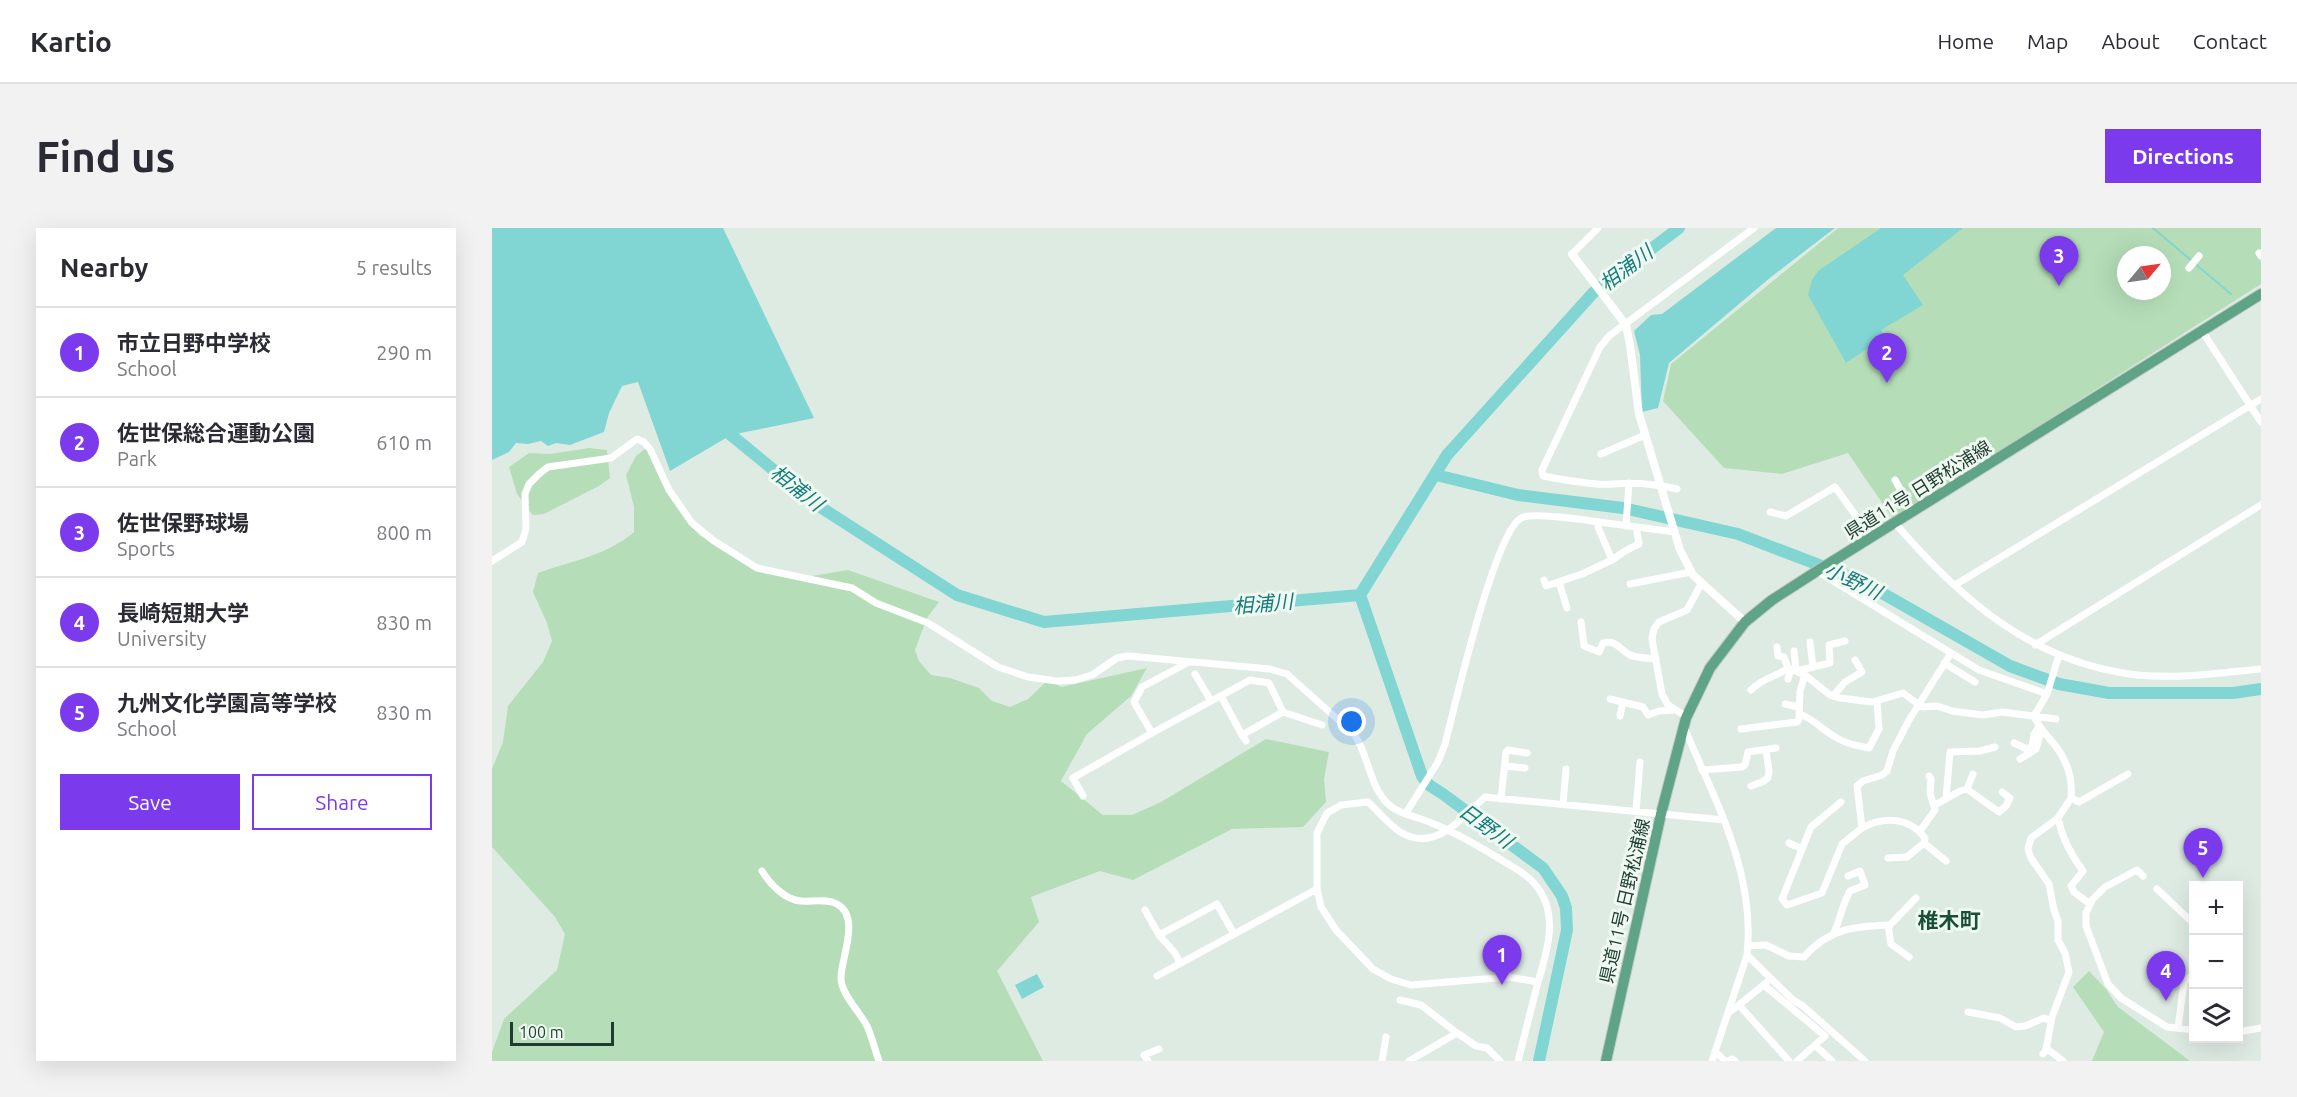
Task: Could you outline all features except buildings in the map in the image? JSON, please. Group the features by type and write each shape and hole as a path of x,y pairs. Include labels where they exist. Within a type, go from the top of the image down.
{"main road":[{"name":"県道11号 日野松浦線","path":"1605,1061 1661,814 1685,721 1710,669 1745,622 1772,600 1895,523 1911,508 2189,335 2202,331 2261,294"}],"street":[{"path":"1598,228 1574,257 1624,324 1630,345 1645,435 1680,550 1701,584 1745,622"},
{"path":"1677,489 1556,478 1544,476 1542,470 1600,347 1609,336 1754,228"},
{"path":"2189,268 2199,256"},
{"path":"2202,331 2261,422"},
{"path":"1955,585 2261,399"},
{"path":"1601,454 1645,435"},
{"path":"492,561 522,542 526,529 525,494 529,484 539,474 548,467 611,458 637,439 644,442 650,449 669,490 692,523 736,555 757,568 852,588 876,603 928,623 998,667 1028,677 1057,681 1075,680 1092,675 1117,658 1128,656 1270,669 1287,674 1360,742 1379,791 1397,812 1451,827 1520,872 1532,881 1542,894 1548,908 1550,936 1518,1061"},
{"path":"1895,480 1911,508"},
{"path":"1626,525 1629,483"},
{"path":"1770,512 1786,516 1835,487 1872,538"},
{"path":"2035,645 2261,505"},
{"path":"1406,813 1438,762 1445,744 1480,610 1501,554 1520,518 1527,516 1563,517 1675,530"},
{"path":"1599,522 1598,526 1612,560"},
{"path":"1895,523 1925,558 2007,628 2059,657 2138,675 2178,676 2261,669"},
{"path":"1544,580 1546,586 1582,574 1612,560 1625,550 1639,544 1636,527"},
{"path":"1817,571 1979,670 2048,693"},
{"path":"1630,584 1692,572"},
{"path":"1559,582 1567,608"},
{"path":"1701,584 1687,610 1667,617 1654,629 1652,639 1662,694 1668,705 1685,721 1741,866 1749,938 1747,955 1712,1061"},
{"path":"1581,622 1584,646 1599,652 1603,643 1607,641 1619,646 1629,655 1656,659"},
{"path":"1750,690 1767,677 1830,663 1828,645 1845,641"},
{"path":"1810,642 1812,667"},
{"path":"1777,647 1778,657 1784,657 1792,670 1805,675 1833,696 1856,701 1877,701 1903,693 1922,707 1937,706 1983,716 2002,712 2056,719"},
{"path":"1788,679 1792,670 1794,651"},
{"path":"1862,828 1857,786 1887,771 1893,751 1951,653"},
{"path":"2034,716 2048,693 2059,657"},
{"path":"1833,696 1845,682 1862,672 1856,660"},
{"path":"1152,734 1134,702 1142,687 1187,663"},
{"path":"1944,663 1975,682"},
{"path":"1195,674 1211,701"},
{"path":"1741,729 1797,722 1800,691 1805,675"},
{"path":"1083,796 1073,778 1250,680 1269,683 1283,712 1322,725"},
{"path":"1221,696 1244,738 1283,712"},
{"path":"1610,699 1643,707 1648,715 1659,711 1674,710"},
{"path":"1785,704 1819,723 1832,735 1852,745 1869,748 1879,729 1877,701"},
{"path":"1620,716 1623,702"},
{"path":"1644,722 1646,711"},
{"path":"2034,716 2040,729 2055,744 2071,773 2071,798 2058,818 2031,837 2028,849 2031,858 2049,884 2058,921 2058,940 2065,953 2069,972 2051,1021 2044,1051 2063,1061"},
{"path":"2014,743 2027,749 2032,746 2034,734 2040,729"},
{"path":"2020,759 2036,749 2040,729"},
{"path":"1946,798 1950,752 1980,751 1995,747"},
{"path":"1702,770 1742,767 1745,765 1748,752 1776,748"},
{"path":"1501,799 1506,752 1508,750 1527,753"},
{"path":"1751,786 1768,778 1766,750"},
{"path":"1636,811 1640,762"},
{"path":"1505,766 1525,768"},
{"path":"1563,804 1566,769"},
{"path":"1935,805 1967,789 1973,774"},
{"path":"2071,798 2079,801 2128,774"},
{"path":"1920,831 1935,810 1930,794 1931,779 1929,776"},
{"path":"1967,789 1999,812 2010,798 2002,792"},
{"path":"1538,982 1509,977 1411,985 1391,979 1373,969 1336,930 1321,907 1317,889 1317,833 1327,813 1341,805 1368,802 1402,834 1436,838 1485,797 1724,820"},
{"path":"1836,803 1811,826 1782,899 1787,905 1822,893 1842,844 1873,822 1889,819 1902,821 1920,831 1925,838 1924,843 1907,856 1888,858"},
{"path":"2058,818 2066,846 2083,871 2071,886 2074,892 2090,904"},
{"path":"1789,843 1802,849"},
{"path":"1924,843 1946,861"},
{"path":"2143,876 2137,870 2132,871 2105,886 2090,904 2086,913 2086,926 2108,984 2121,998 2167,1027 2189,1029"},
{"path":"762,871 769,882 781,893 799,901 838,904 845,913 849,933 841,979 843,987 868,1028 879,1061"},
{"path":"1833,935 1840,921 1843,903 1850,891 1867,888 1860,871 1848,876"},
{"path":"1157,976 1317,889"},
{"path":"2157,889 2189,920"},
{"path":"1748,946 1766,945 1788,956 1804,957 1816,943 1844,930 1888,925 1899,917 1916,898"},
{"path":"1159,935 1217,904 1234,934"},
{"path":"1145,910 1159,935 1175,953 1180,963"},
{"path":"1888,925 1891,944 1909,957"},
{"path":"1747,955 1793,1000 1803,1006 1865,1061"},
{"path":"1728,1013 1771,978"},
{"path":"2178,1028 2184,982 2189,978"},
{"path":"1764,985 1825,1036 1797,1061"},
{"path":"1400,1000 1421,1005 1476,1046 1487,1048 1500,1061"},
{"path":"1739,1005 1789,1061"},
{"path":"1968,1012 2000,1018 2016,1027 2025,1026 2044,1018 2051,1021"},
{"path":"2243,1031 2261,1028"},
{"path":"1409,1061 1457,1033"},
{"path":"1382,1061 1386,1037"},
{"path":"1815,1045 1832,1061"},
{"path":"1148,1061 1144,1055 1159,1049"},
{"path":"1715,1051 1727,1061 1732,1059 1735,1061"}],"green space":[{"path":"1838,228 2261,228 2261,284 1893,519 1848,453 1782,474 1724,468 1663,401 1671,364"},
{"path":"589,448 607,450 610,478 544,514 533,515 517,494 509,467 529,453 550,454"},
{"path":"645,449 653,454 680,512 699,535 740,561 806,577 848,570 939,602 927,618 915,650 919,661 931,675 950,678 979,688 992,701 1010,707 1028,699 1049,679 1061,687 1147,668 1131,696 1087,734 1061,781 1103,815 1132,815 1161,802 1266,739 1329,752 1324,779 1326,802 1303,827 1232,829 1133,880 1100,871 1031,897 1039,922 997,971 1043,1061 492,1061 492,1052 504,1019 557,970 565,934 555,917 492,847 492,769 503,742 508,706 543,662 552,641 547,623 533,592 538,573 600,553 634,532 634,507 626,475 636,456"},
{"path":"2089,971 2106,989 2118,1007 2190,1061 2092,1061 2104,1032 2073,987"}],"water":[{"path":"492,228 723,228 814,418 731,435 670,471 638,382 622,386 609,413 604,432 570,445 556,443 548,446 541,441 528,444 516,443 509,452 492,460"},
{"path":"1776,228 1835,228 1771,277 1669,363 1658,408 1642,412 1640,355 1634,331 1651,315 1662,314"},
{"path":"1881,228 1963,228 1903,275 1923,305 1881,330 1884,337 1846,363 1808,295 1812,280 1818,271"},
{"path":"1037,974 1044,987 1022,999 1015,985"}],"waterway":[{"name":"相浦川","path":"731,435 814,503 957,595 1044,622 1360,595 1447,455 1593,293 1679,228"},
{"path":"2153,228 2231,294"},
{"name":"小野川","path":"1436,475 1518,495 1623,508 1738,534 1861,581 2010,666 2059,684 2109,693 2233,693 2261,689"},
{"name":"日野川","path":"1360,595 1422,776 1429,785 1543,868 1562,896 1566,908 1567,930 1539,1061"}],"place":[{"name":"佐世保野球場","path":"2059,286"},
{"name":"佐世保総合運動公園","path":"1887,383"},
{"name":"九州文化学園高等学校","path":"2203,878"},
{"name":"市立日野中学校","path":"1502,985"},
{"name":"長崎短期大学","path":"2166,1001"}],"district":[{"name":"椎木町","path":"1949,921"}]}
